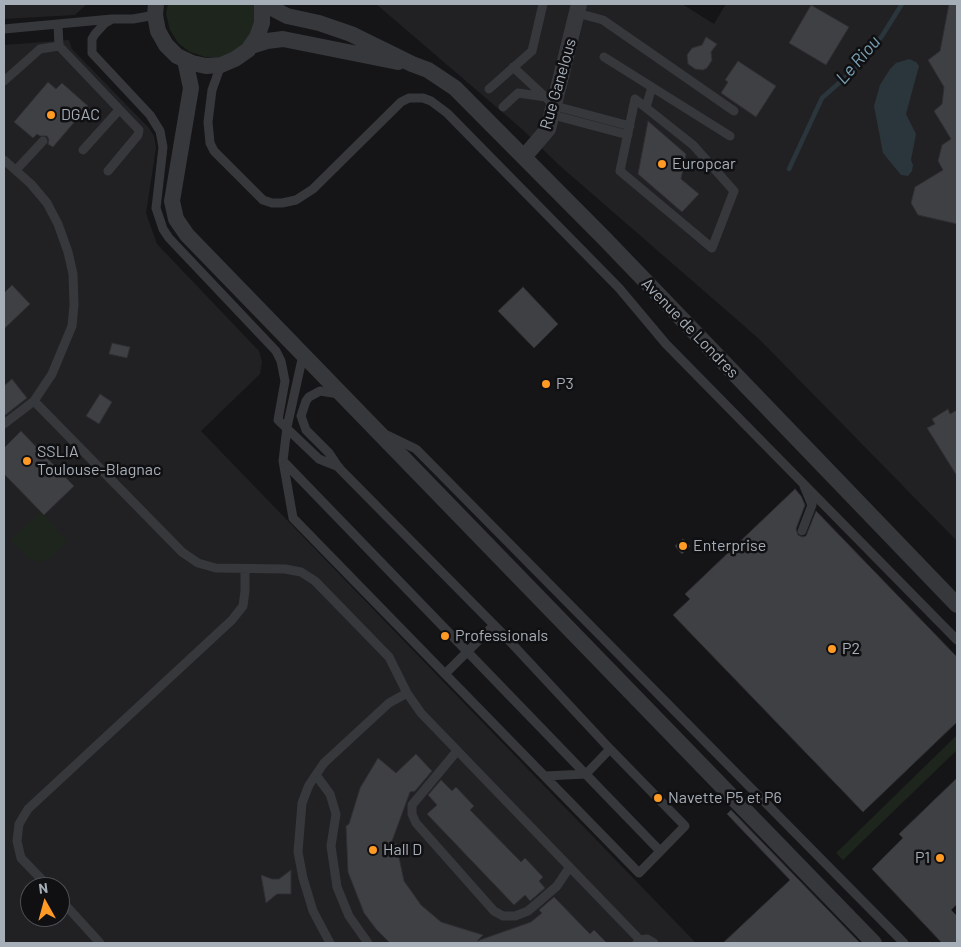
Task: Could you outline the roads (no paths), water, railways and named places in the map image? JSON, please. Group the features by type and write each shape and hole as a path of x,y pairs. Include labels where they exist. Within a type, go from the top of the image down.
{"street":[{"path":"156,9 158,31 166,45 185,60 206,66 220,65 235,60 251,46 257,37 262,23 263,4"},
{"name":"Avenue de Londres","path":"263,4 287,16 319,23 351,34 428,70 456,88 957,605"},
{"name":"Rue Ganelous","path":"524,157 548,129 551,106 578,8"},
{"name":"Avenue de Londres","path":"251,46 283,39 382,60 412,64"},
{"path":"185,60 191,88 172,201 176,219 187,235 874,943"},
{"path":"537,595 545,615 858,943"}],"lane":[{"path":"489,89 532,51 543,4"},
{"path":"578,8 603,20 734,111"},
{"path":"4,29 112,19 133,19 156,9"},
{"path":"112,19 105,23 92,39 92,53 150,115 160,131 163,147 156,208 163,228 169,238 272,346 281,361 285,383 278,420 319,459 340,468"},
{"path":"58,24 59,46 139,130 138,135 108,171"},
{"path":"4,81 40,49 59,46"},
{"path":"604,57 730,136"},
{"path":"220,65 212,90 208,122 210,143 214,151 263,200 272,203 296,200 312,189 401,102 409,98 422,98 431,101 447,113 619,288 666,344 957,640"},
{"path":"513,67 551,106"},
{"path":"646,107 652,87"},
{"path":"504,107 518,93 533,96 551,106 629,130"},
{"path":"636,99 692,145 734,191 712,248 620,171 629,130 636,99"},
{"path":"83,150 119,110"},
{"path":"16,170 43,141"},
{"path":"4,160 31,184 46,203 58,224 68,252 73,274 74,305 72,326 52,374 34,401 4,424"},
{"path":"303,355 282,460 293,518 639,872 685,826 610,750 494,625 340,468 329,453 306,430 302,416 306,401 314,393 342,394"},
{"path":"34,401 182,552 198,563 216,568 286,569 301,572 315,581 389,656 407,693 421,713 639,942 647,938 654,943"},
{"path":"377,430 416,449 904,943"},
{"path":"282,460 660,851"},
{"path":"802,482 812,505 802,530"},
{"path":"39,877 21,858 17,841 19,824 28,809 232,620 242,606 245,591 245,568"},
{"path":"445,674 494,625"},
{"path":"330,943 313,911 303,878 298,852 302,803 309,785 324,763 389,703 407,693"},
{"path":"544,776 586,774 610,750"},
{"path":"457,751 412,805 412,814 416,824 494,912 503,916 515,916 528,911 557,886 570,868"},
{"path":"316,774 330,794 336,814 331,846 337,887 349,916 368,943"},
{"path":"70,910 100,943"}],"waterway":[{"name":"Le Riou","path":"789,169 822,98 856,68 882,36 902,4"}],"place":[{"name":"DGAC","path":"51,115"},
{"name":"Europcar","path":"662,164"},
{"name":"P3","path":"546,384"},
{"name":"SSLIA Toulouse-Blagnac","path":"27,461"},
{"name":"Enterprise","path":"683,546"},
{"name":"Professionals","path":"445,636"},
{"name":"P2","path":"832,649"},
{"name":"Navette P5 et P6","path":"658,798"},
{"name":"Hall D","path":"373,850"},
{"name":"P1","path":"940,858"}]}
